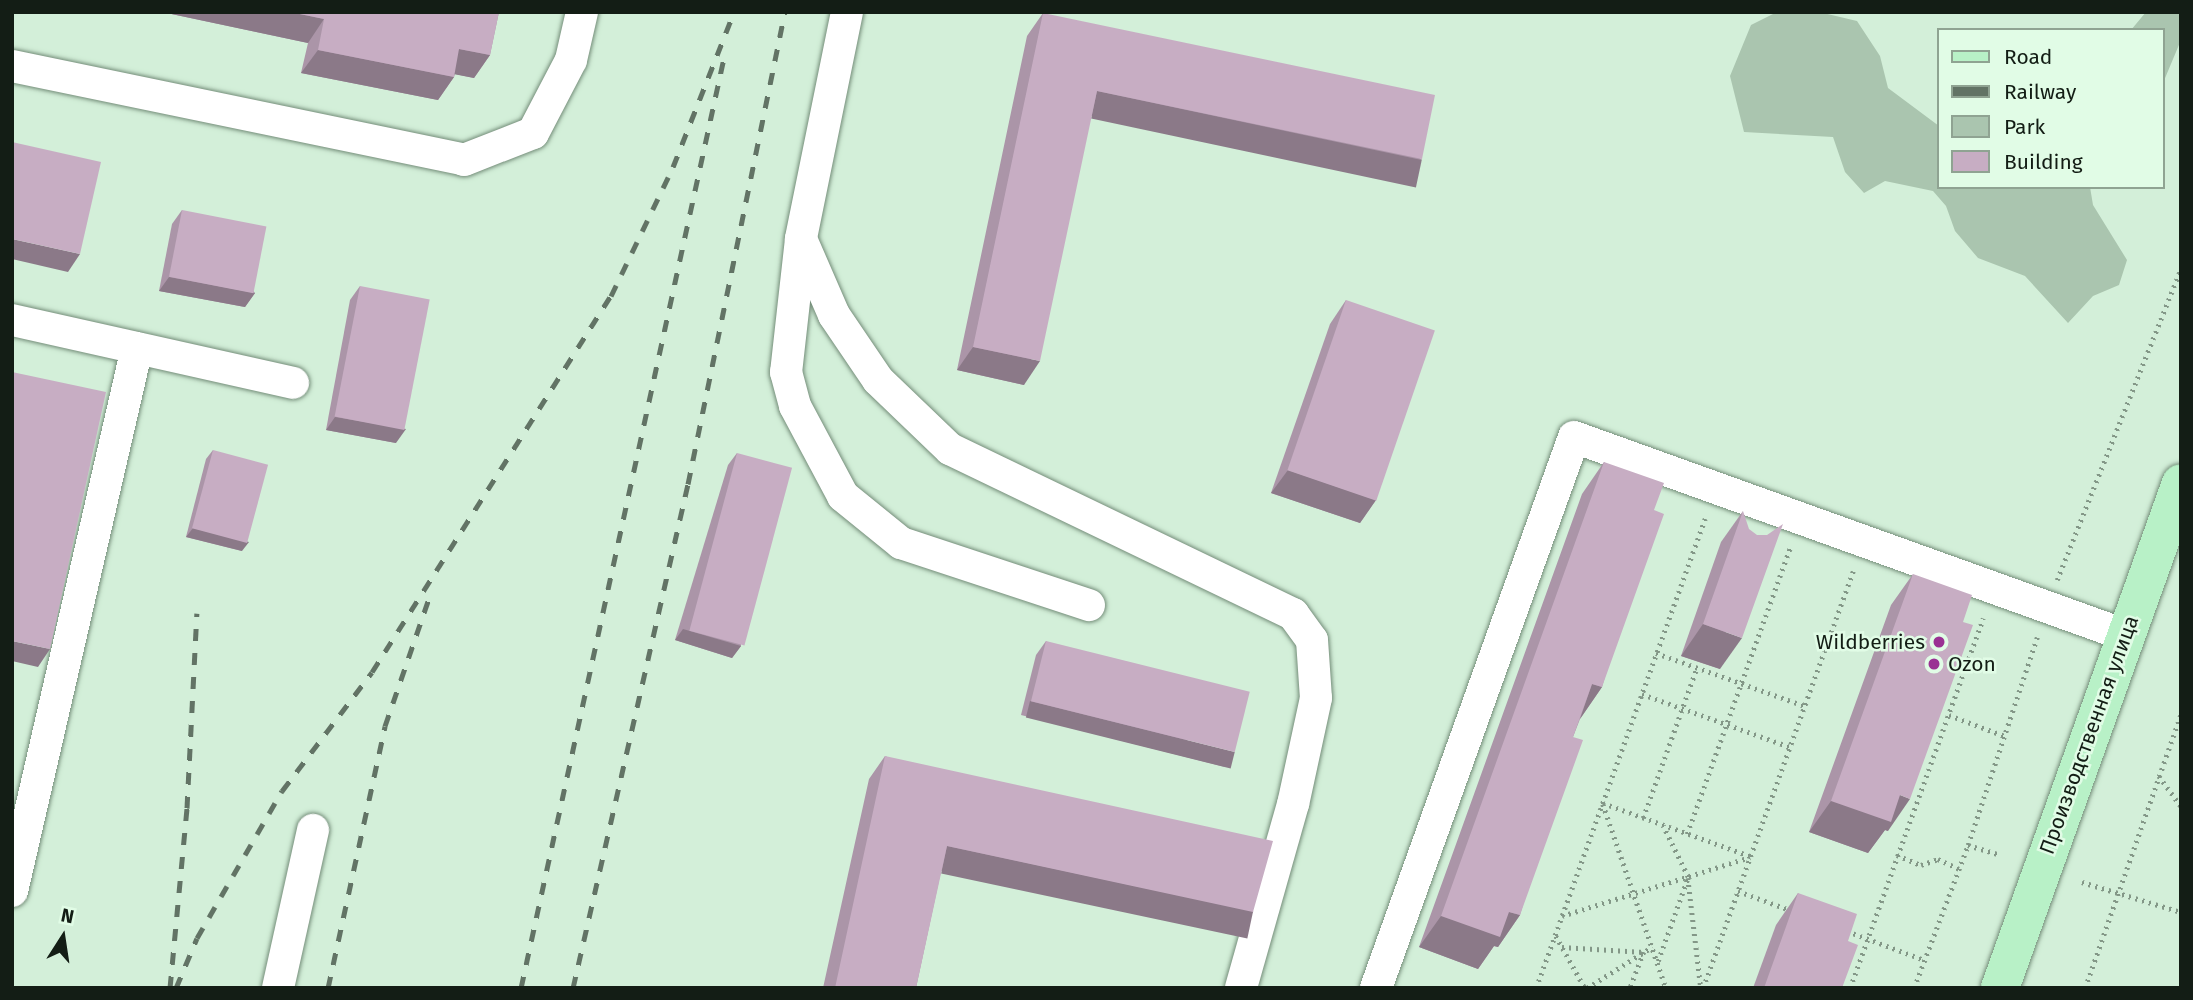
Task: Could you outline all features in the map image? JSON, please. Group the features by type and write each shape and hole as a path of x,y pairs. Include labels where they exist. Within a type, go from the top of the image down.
{"main road":[{"name":"Производственная улица","path":"2000,988 2181,484"}],"lane":[{"path":"12,66 464,160 533,133 571,60 582,12"},
{"path":"847,12 801,239 786,372 795,406 843,496 901,543 1090,605"},
{"path":"801,239 834,316 878,380 950,449 1293,614 1312,640 1316,698 1293,804 1241,988"},
{"path":"12,320 293,383"},
{"path":"12,891 137,348"},
{"path":"1376,988 1574,437 1716,488 1752,517 2048,604 2125,635"},
{"path":"278,988 313,830"}],"path":[{"path":"1914,988 1922,960 1968,845 2048,604 2181,268"},
{"path":"1536,988 1716,488"},
{"path":"1688,834 1794,538"},
{"path":"1702,988 1857,561"},
{"path":"1850,988 1986,607"},
{"path":"1656,653 1805,706"},
{"path":"1643,818 1697,667"},
{"path":"1642,694 1790,747"},
{"path":"2085,988 2181,714"},
{"path":"1949,715 2005,736"},
{"path":"2159,775 2181,806"},
{"path":"1602,803 1751,856"},
{"path":"1602,803 1666,988"},
{"path":"1663,825 1688,877 1702,988"},
{"path":"1968,845 2001,855"},
{"path":"1898,855 1921,865 1938,859 1959,869"},
{"path":"1562,916 1751,856"},
{"path":"1657,962 1688,877"},
{"path":"2082,882 2181,912"},
{"path":"1738,891 1803,915"},
{"path":"1842,929 1922,960"},
{"path":"1555,935 1586,988 1652,947"},
{"path":"1562,947 1644,952"},
{"path":"1630,988 1644,952"}],"green space":[{"path":"1777,12 1819,12 1857,21 1880,56 1888,88 1938,125 1938,189 2090,189 2093,205 2127,260 2119,285 2093,296 2068,323 2025,276 1978,258 1955,231 1946,206 1933,191 1885,181 1864,193 1845,172 1833,137 1744,132 1730,76 1751,25"},
{"path":"2146,12 2181,12 2181,40 2165,78 2165,28 2133,28"}],"building":[{"path":"290,12 499,12 490,55 459,49 454,77 318,50 324,19"},
{"path":"1043,13 1435,95 1422,159 1097,91 1040,361 973,347"},
{"path":"12,142 101,162 80,254 12,239"},
{"path":"182,210 266,226 253,293 169,277"},
{"path":"360,286 430,300 404,430 335,417"},
{"path":"1346,300 1435,331 1376,501 1287,470"},
{"path":"12,372 106,392 50,649 12,641"},
{"path":"213,450 268,465 247,543 192,528"},
{"path":"737,453 792,468 744,645 689,631"},
{"path":"1604,462 1664,483 1654,510 1664,514 1602,687 1592,684 1573,737 1583,740 1520,915 1509,912 1500,937 1441,916"},
{"path":"1743,511 1749,529 1757,535 1767,535 1783,524 1742,638 1703,624"},
{"path":"1913,574 1972,595 1963,622 1973,625 1910,799 1900,795 1891,822 1831,801"},
{"path":"1046,641 1250,692 1235,752 1031,701"},
{"path":"885,756 1273,841 1253,912 947,846 916,988 835,988"},
{"path":"1798,893 1857,914 1848,941 1858,945 1842,988 1764,988"}],"railway":[{"path":"573,988 688,484 785,12"},
{"path":"176,988 197,938 282,791 372,672 611,296 673,167 732,17"},
{"path":"521,988 725,53"},
{"path":"328,988 385,726 429,598"},
{"path":"170,988 187,808 197,613"}],"place":[{"name":"Wildberries","path":"1939,642"},
{"name":"Ozon","path":"1934,664"}]}
